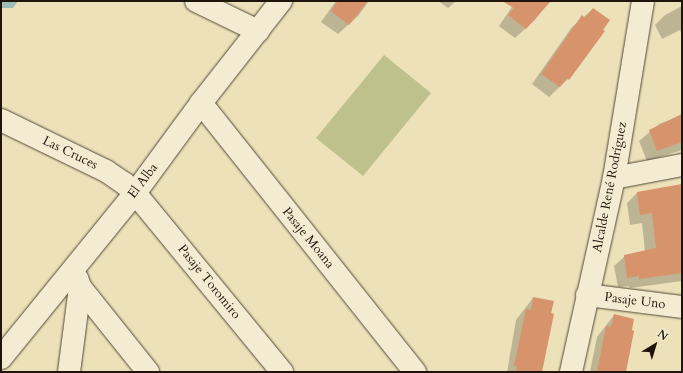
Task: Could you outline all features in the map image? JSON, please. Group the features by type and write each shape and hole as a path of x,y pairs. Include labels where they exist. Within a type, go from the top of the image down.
{"street":[{"path":"196,1 258,31"},
{"name":"El Alba","path":"1,358 76,277 200,103 281,1"},
{"name":"Alcalde René Rodríguez","path":"571,372 614,178 643,1"},
{"name":"Pasaje Moana","path":"200,103 415,372"},
{"name":"Las Cruces","path":"1,120 106,171 135,193"},
{"path":"614,178 682,165"},
{"name":"Pasaje Toromiro","path":"135,193 282,372"},
{"path":"69,372 76,277"},
{"path":"76,277 148,372"},
{"name":"Pasaje Uno","path":"587,295 682,307"}],"green space":[{"path":"384,55 431,93 363,176 316,138"}],"water":[{"path":"1,1 18,1 13,8 1,8"}],"building":[{"path":"338,1 368,1 349,25 331,11"},
{"path":"502,1 551,1 526,29 508,15 514,8"},
{"path":"593,8 610,20 603,30 605,31 569,80 567,78 560,87 541,74 582,15 585,18"},
{"path":"682,114 682,142 657,151 649,130"},
{"path":"682,184 682,273 639,279 639,276 627,278 624,255 656,248 652,213 640,215 637,192"},
{"path":"533,297 554,301 551,313 554,314 542,372 516,372 517,366 514,366 526,309 531,310"},
{"path":"614,314 634,319 632,330 634,331 626,372 597,372 606,326 611,327"}]}
